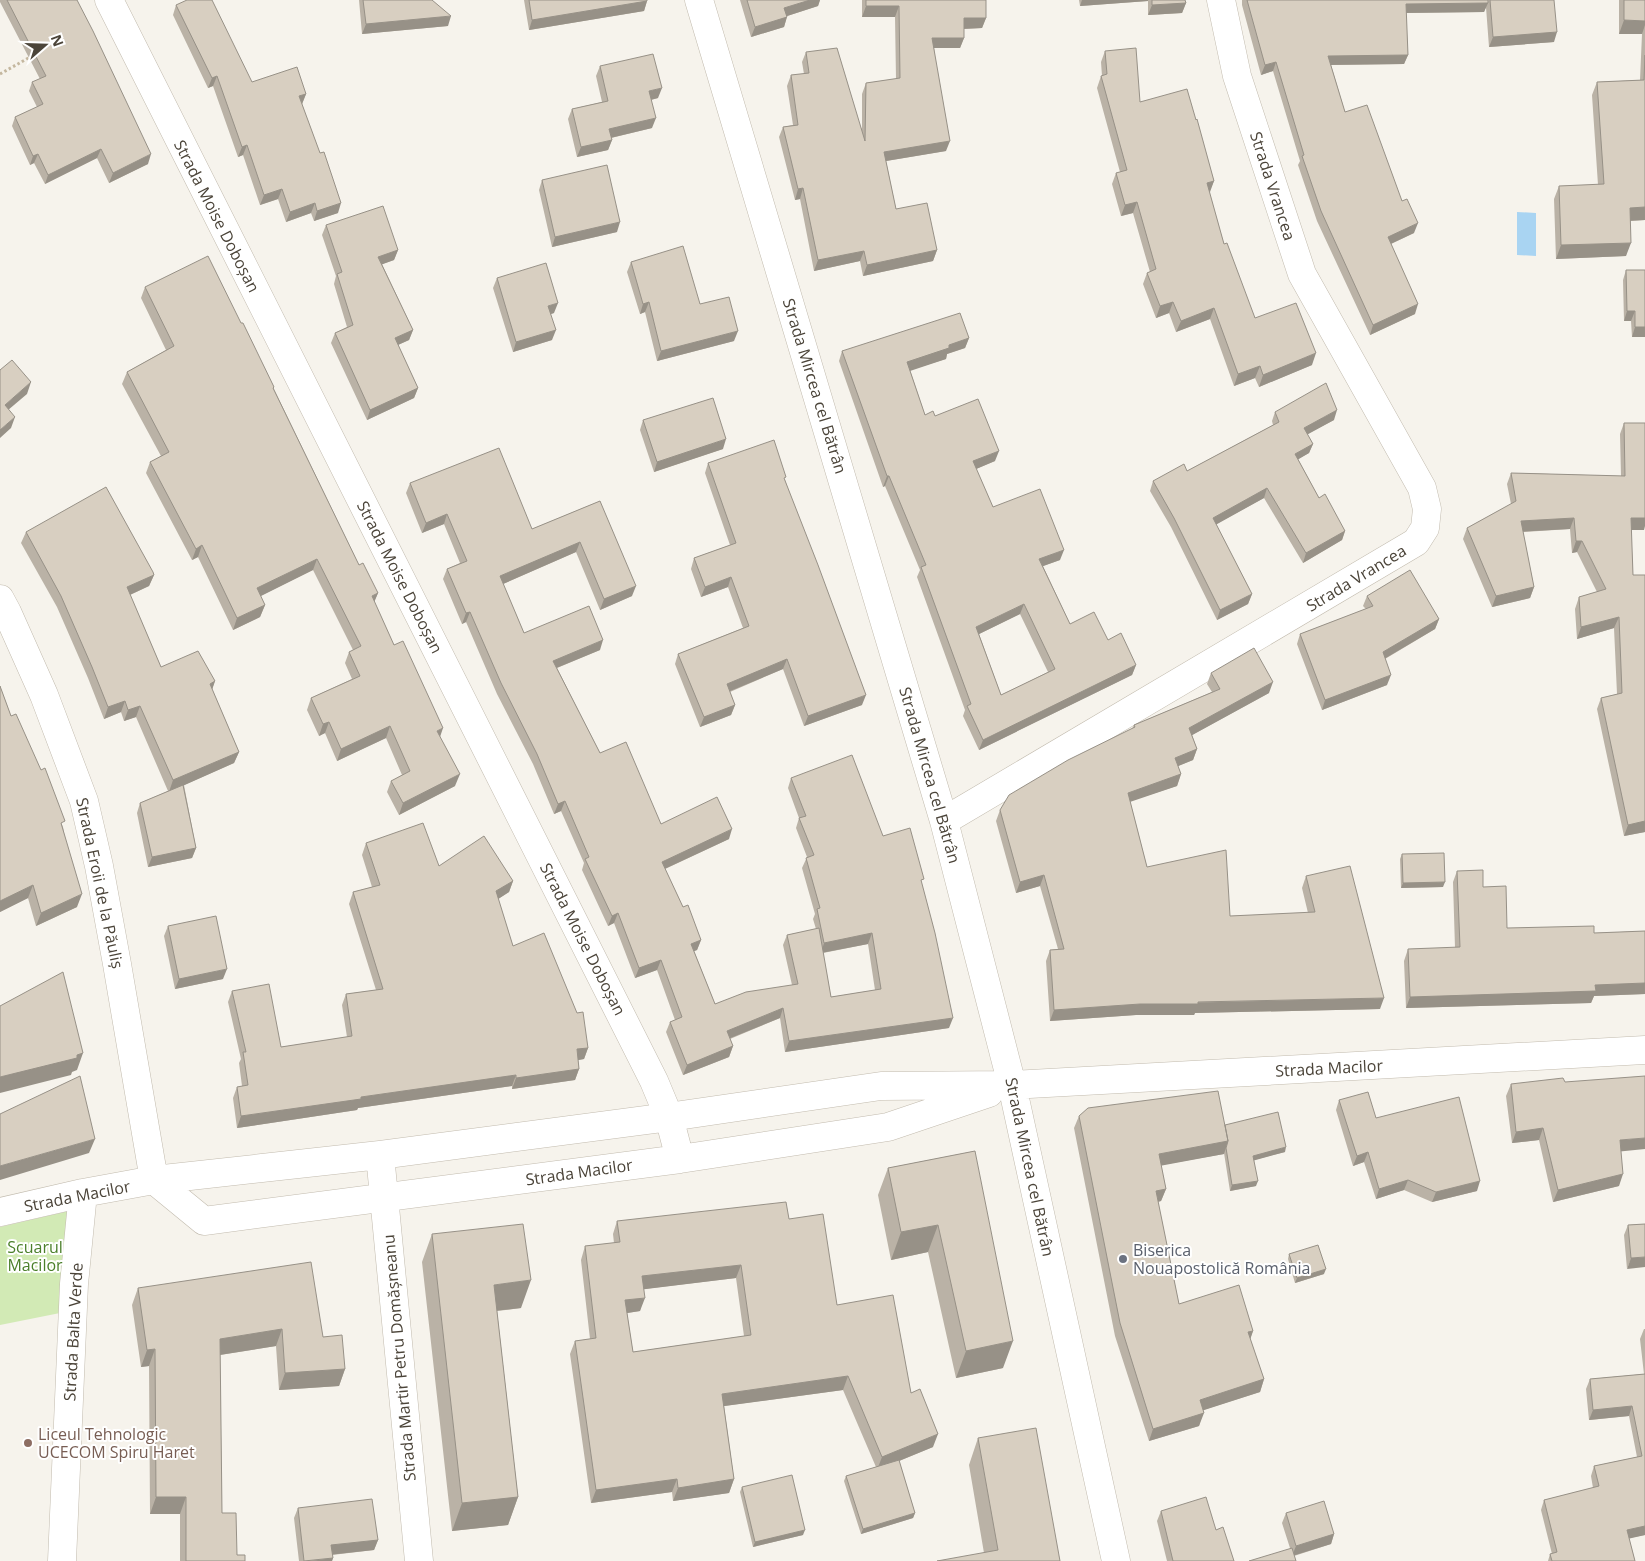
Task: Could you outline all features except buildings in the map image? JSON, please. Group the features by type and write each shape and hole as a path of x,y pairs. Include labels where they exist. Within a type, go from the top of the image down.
{"street":[{"name":"Strada Moise Doboșan","path":"109,0 654,1080 669,1117 680,1159"},
{"name":"Strada Mircea cel Bătrân","path":"699,0 944,821 1012,1085 1116,1561"},
{"name":"Strada Vrancea","path":"944,821 1416,542 1425,528 1427,509 1422,488 1302,274 1237,76 1221,0"},
{"name":"Strada Eroii de la Păuliș","path":"0,599 44,695 84,801 99,866 116,956 154,1180"},
{"name":"Strada Macilor","path":"0,1212 82,1193 154,1180 380,1155 669,1117 881,1086 1012,1085 1645,1050"},
{"name":"Strada Macilor","path":"154,1180 204,1220 680,1159 888,1127 1012,1085"},
{"name":"Strada Martir Petru Domășneanu","path":"380,1155 419,1561"},
{"name":"Strada Balta Verde","path":"62,1561 74,1284 82,1193"}],"path":[{"path":"0,74 33,56"}],"green space":[{"name":"Scuarul Macilor","path":"77,1209 65,1312 0,1325 0,1227"}],"water":[{"path":"1517,212 1536,213 1536,256 1517,255"}],"place":[{"name":"Biserica Nouapostolică România","path":"1123,1259"},
{"name":"Liceul Tehnologic UCECOM Spiru Haret","path":"28,1443"}]}
